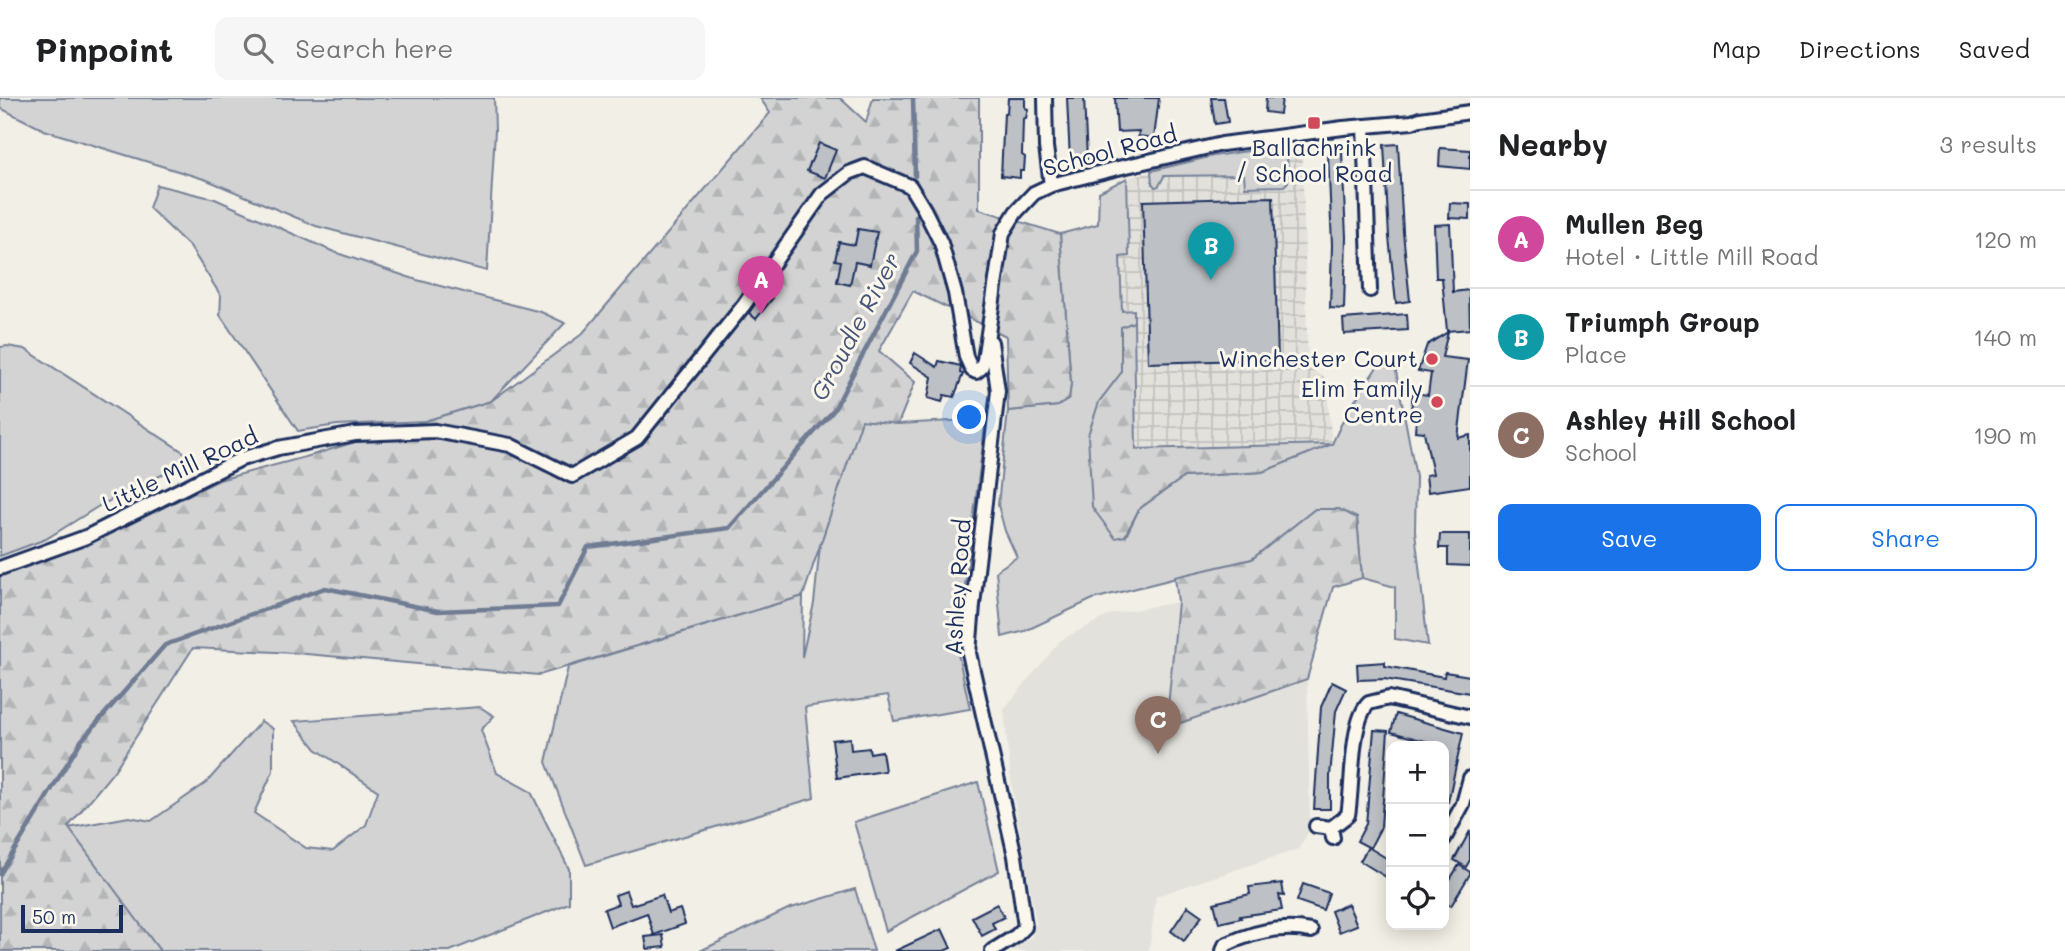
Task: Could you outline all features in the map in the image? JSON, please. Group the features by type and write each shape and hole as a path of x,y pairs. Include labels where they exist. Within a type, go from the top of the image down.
{"street":[{"path":"1045,98 1046,147 1051,185"},
{"name":"School Road","path":"990,331 1003,233 1016,212 1034,193 1051,185 1222,144 1412,122 1470,112"},
{"path":"1364,126 1370,290"},
{"name":"Little Mill Road","path":"0,568 86,537 241,459 278,448 355,434 435,432 510,445 572,476 637,438 744,305 822,194 849,173 865,167 910,186 923,209 941,243 966,357 972,370 976,372 981,368 990,331"},
{"name":"Ashley Road","path":"990,331 998,391 973,605 970,653 1015,856 1025,927 992,951"},
{"path":"1316,826 1332,833 1348,815 1356,731 1359,718 1370,703 1389,698 1470,717"},
{"path":"1449,830 1463,804 1470,778"},
{"path":"1223,951 1225,945 1242,937 1276,929 1297,928 1311,931"}],"shaded area":[{"path":"1302,143 1308,368 1326,378 1332,444 1136,449 1134,311 1122,311 1120,257 1129,256 1127,178 1213,156"},
{"path":"1178,602 1166,727 1307,679 1310,828 1299,849 1156,896 1149,951 997,951 1011,942 1023,942 1032,937 1036,922 1011,781 1004,709 1061,640 1111,614"}],"green space":[{"path":"0,98 494,98 495,130 487,271 316,226 207,180 44,130 0,108"},
{"path":"760,98 840,98 866,122 873,98 979,98 979,209 1060,234 1071,384 1069,399 1058,406 1008,411 1006,336 913,291 879,351 915,382 898,424 862,420 803,596 539,675 295,653 193,648 114,771 68,827 160,951 0,951 0,576 130,524 219,480 491,401 582,334 770,113"},
{"path":"1283,146 1287,150 1288,182 1284,186 1245,187 1244,175 1164,176 1159,186 1155,187 1152,183 1151,171 1213,156"},
{"path":"1127,178 1129,256 1120,257 1122,311 1134,310 1134,322 1121,328 1121,373 1099,402 1126,536 1139,509 1184,477 1262,472 1332,444 1345,416 1377,367 1395,366 1416,477 1415,531 1428,645 1395,639 1395,587 1362,578 1357,518 1315,509 1252,559 1093,599 1025,631 1002,637 996,571 1017,557 1005,531 998,505 1008,411 1058,406 1069,399 1071,384 1060,234 1098,224 1099,192"},
{"path":"157,185 215,199 334,252 417,280 541,312 565,323 491,401 426,421 337,425 298,431 220,315 221,296 190,247 149,208"},
{"path":"1134,322 1136,449 1332,444 1262,472 1184,477 1139,509 1125,536 1115,538 1092,507 1088,435 1099,402 1121,373 1121,327"},
{"path":"0,347 25,349 194,459 99,506 46,539 0,556"},
{"path":"862,419 898,424 986,419 957,649 970,709 894,721 888,695 805,707 814,798 586,865 546,762 568,667 803,596 802,657 814,603 820,545"},
{"path":"1315,509 1339,509 1357,518 1362,578 1333,587 1307,679 1166,728 1178,602 1175,577 1252,559"},
{"path":"480,707 494,716 481,730 497,773 531,792 569,869 569,903 450,951 160,951 68,828 129,817 151,821 206,783 261,721 273,729 273,771 254,813 306,848 333,851 366,825 378,791 316,749 294,721"},
{"path":"978,782 999,871 886,931 854,822"},
{"path":"855,889 874,951 700,951 788,909"}],"building":[{"path":"1008,98 1025,98 1025,108 1028,109 1026,118 1023,119 1022,155 1025,157 1024,171 1020,171 1020,178 1001,176 1004,113 1007,113"},
{"path":"1067,98 1084,98 1087,159 1070,160"},
{"path":"1115,98 1159,98 1154,138 1138,136 1139,131 1117,132"},
{"path":"1211,98 1224,98 1228,122 1215,124"},
{"path":"1266,98 1282,98 1280,114 1265,112"},
{"path":"819,143 836,150 825,178 807,171"},
{"path":"1398,144 1410,301 1396,303 1384,145"},
{"path":"1440,148 1470,150 1470,169 1439,166"},
{"path":"1342,152 1346,237 1344,309 1330,308 1332,245 1328,153"},
{"path":"1273,197 1278,359 1148,363 1143,201"},
{"path":"1450,203 1470,204 1470,219 1449,218"},
{"path":"1450,224 1453,292 1469,290 1470,329 1447,331 1442,278 1436,278 1434,225"},
{"path":"858,229 877,232 870,265 855,262 850,285 837,282 841,261 835,260 839,242 855,245"},
{"path":"764,291 773,298 756,319 749,313"},
{"path":"1407,314 1408,330 1344,334 1343,319"},
{"path":"1448,332 1442,357 1468,360 1458,438 1470,435 1470,486 1428,492 1426,475 1433,474 1424,432 1415,431 1417,411 1411,410 1413,393 1428,395 1431,373 1418,371 1427,345"},
{"path":"915,353 937,367 939,361 961,366 960,373 963,374 954,397 944,395 942,402 928,398 932,377 910,363"},
{"path":"1440,534 1470,534 1470,566 1448,565 1448,548 1439,548"},
{"path":"1385,662 1385,666 1444,677 1445,672 1470,676 1470,693 1384,679 1358,680 1357,664"},
{"path":"1332,682 1346,689 1336,711 1330,809 1314,809 1321,707"},
{"path":"1396,714 1463,733 1449,797 1449,741 1425,741 1391,732"},
{"path":"1374,730 1388,731 1381,827 1370,848 1357,841 1366,824"},
{"path":"850,738 851,750 869,748 870,753 882,751 885,771 837,778 832,740"},
{"path":"1470,831 1470,860 1466,867 1454,860"},
{"path":"1368,847 1386,858 1386,877 1360,861"},
{"path":"1459,865 1470,872 1451,906 1449,905 1449,881"},
{"path":"1282,883 1284,896 1279,895 1282,910 1240,916 1241,918 1219,923 1214,903 1250,894 1249,887"},
{"path":"1303,884 1329,893 1323,910 1297,901"},
{"path":"626,891 631,905 662,895 668,913 680,909 685,924 654,935 647,913 610,927 604,909 618,904 615,895"},
{"path":"997,904 1004,917 992,923 995,929 982,936 972,917"},
{"path":"1348,904 1357,925 1339,932 1331,911"},
{"path":"1188,906 1202,916 1184,941 1171,931"},
{"path":"942,929 951,948 944,951 895,951"},
{"path":"663,935 665,947 647,949 645,937"}],"waterway":[{"name":"Groudle River","path":"913,98 915,176"},
{"name":"Groudle River","path":"0,874 81,741 165,645 325,588 438,611 558,606 588,547 729,528 834,410 917,251 916,216"}],"place":[{"name":"Ballachrink / School Road","path":"1314,123"},
{"name":"Triumph Group","path":"1211,280"},
{"name":"Mullen Beg","path":"761,314"},
{"name":"Winchester Court","path":"1432,359"},
{"name":"Elim Family Centre","path":"1437,402"},
{"name":"Ashley Hill School","path":"1158,754"}]}
